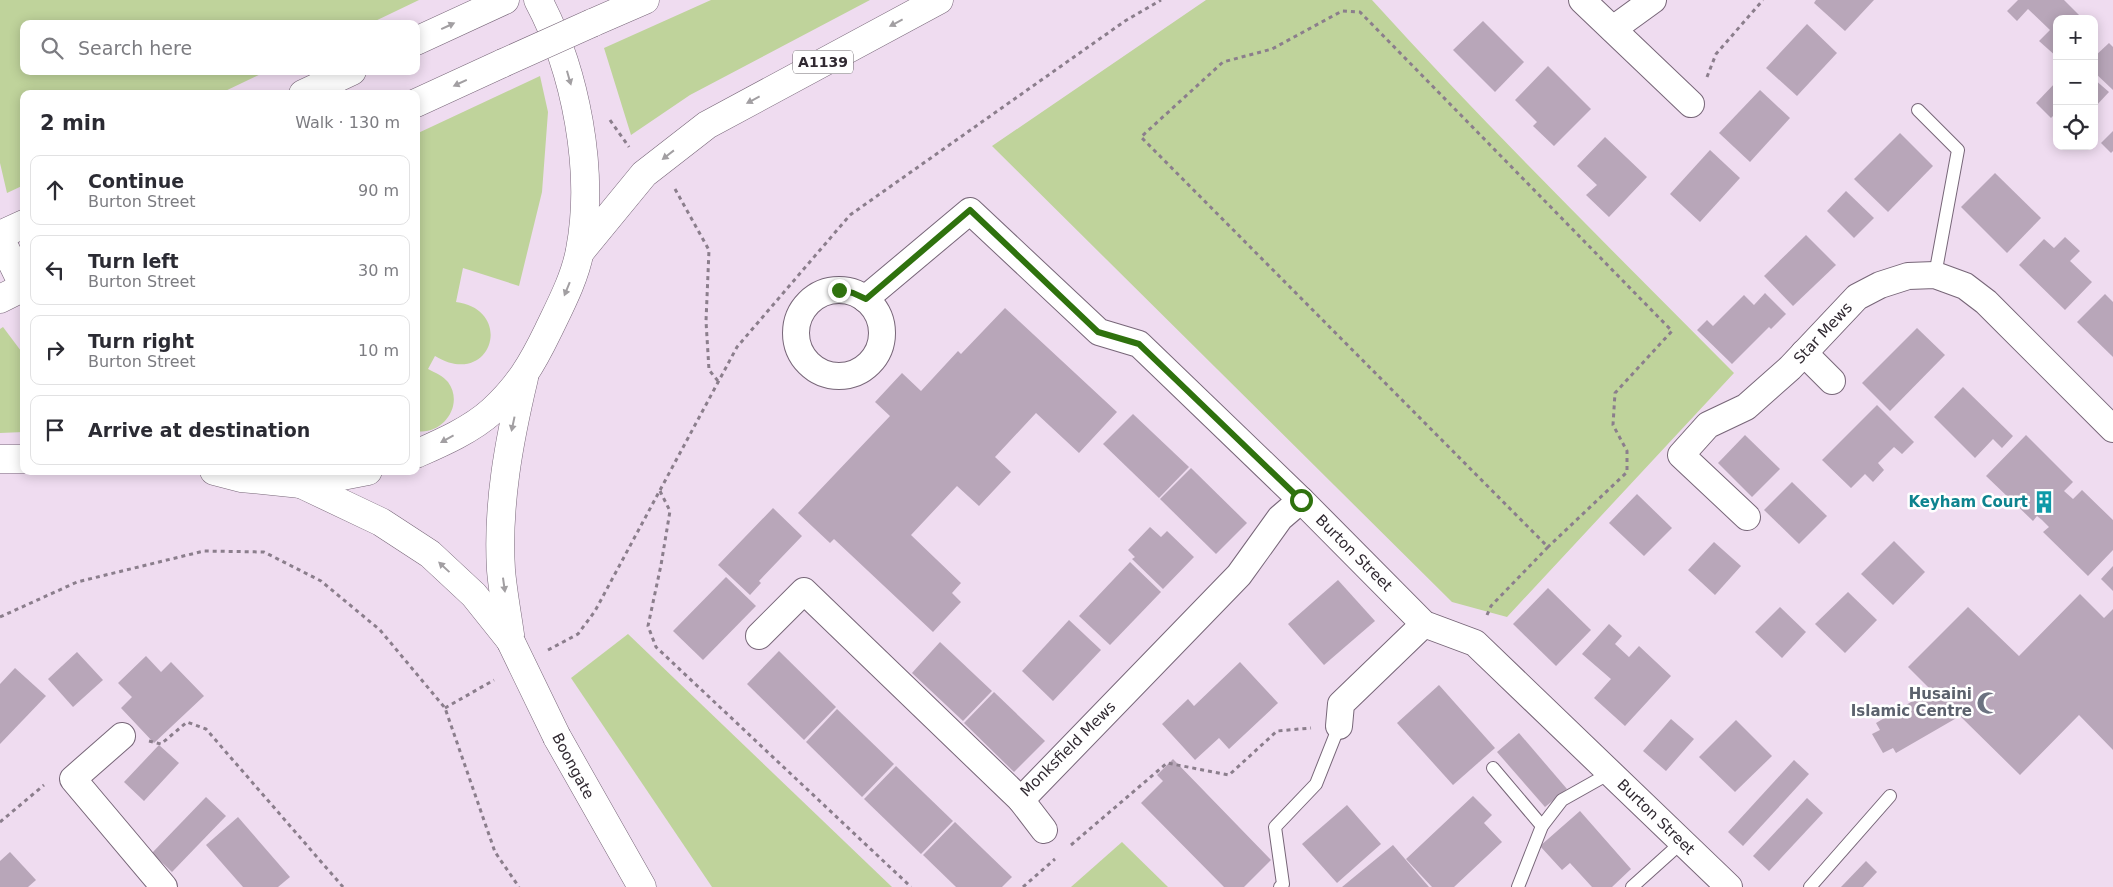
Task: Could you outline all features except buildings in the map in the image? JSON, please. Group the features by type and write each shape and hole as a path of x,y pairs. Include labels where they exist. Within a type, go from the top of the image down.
{"main road":[{"path":"420,39 505,0"},
{"path":"420,452 445,441 491,412 525,376 556,315 580,252 585,177 579,125 570,78 546,15 538,0"},
{"path":"420,101 503,62 645,0"},
{"name":"A1139","path":"580,252 644,174 707,125 939,0"},
{"path":"312,90 343,75"},
{"path":"20,226 0,237 20,279"},
{"path":"0,298 20,289"},
{"name":"Boongate","path":"511,642 502,570 502,498 512,427 525,376"},
{"path":"0,459 20,459"},
{"path":"229,475 241,478 301,484 347,475"},
{"name":"Boongate","path":"301,484 381,522 430,554 474,595 511,642 557,737 642,887"}],"street":[{"path":"1582,0 1691,104"},
{"path":"1613,29 1653,0"},
{"name":"Burton Street","path":"866,299 970,210 1098,332 1139,344 1301,500 1424,624 1475,643 1729,887"},
{"name":"Star Mews","path":"1747,517 1681,455 1708,426 1746,407 1790,368 1857,297 1880,285 1908,276 1935,275 1965,286 1986,302 2113,429"},
{"path":"1804,353 1832,381"},
{"name":"Monksfield Mews","path":"759,636 804,591 1021,800 1238,575 1280,518 1301,500"},
{"path":"1339,726 1341,704 1424,624"},
{"path":"122,736 73,779 164,887"},
{"path":"1021,800 1044,830"}],"lane":[{"path":"1918,110 1958,150 1935,275"},
{"path":"1280,887 1283,884 1275,827 1316,784 1339,726"},
{"path":"1493,768 1542,826"},
{"path":"1518,887 1542,826 1562,800 1610,773"},
{"path":"1810,887 1890,796"},
{"path":"1632,887 1682,842"}],"path":[{"path":"544,652 578,634 595,612 737,347 850,215 1125,21 1161,0"},
{"path":"1691,104 1702,89 1716,54 1763,0"},
{"path":"1475,643 1491,606 1548,547 1627,472 1628,451 1613,425 1615,393 1672,331 1360,12 1342,11 1272,49 1223,62 1141,137 1548,547"},
{"path":"673,186 709,250 706,321 709,370 718,382"},
{"path":"660,491 670,511 662,565 648,626 656,647 911,887"},
{"path":"0,617 77,582 204,551 264,552 321,581 380,630 445,708 495,852 519,887"},
{"path":"445,708 503,675"},
{"path":"122,736 161,744 187,722 206,729 343,887"},
{"path":"1066,850 1168,763 1229,775 1278,731 1339,726"},
{"path":"0,822 46,783 73,779"},
{"path":"1023,887 1059,856"}],"green space":[{"path":"0,0 419,0 377,20 20,20 20,75 259,75 227,90 20,90 20,187 7,193 0,163"},
{"path":"711,0 870,0 690,95 631,135 604,48"},
{"path":"1206,0 1372,0 1505,142 1734,373 1507,617 1452,602 992,146"},
{"path":"540,76 548,112 542,192 519,286 463,268 456,302 475,308 486,319 490,332 489,345 482,356 470,363 454,364 435,356 428,369 442,376 448,382 453,391 454,400 448,417 442,424 426,431 420,431 420,132"},
{"path":"3,327 20,350 20,432 0,433 0,329"},
{"path":"628,634 892,887 712,887 571,678"},
{"path":"1122,842 1168,887 1071,887"}],"place":[{"name":"Keyham Court","path":"2044,502"},
{"name":"Husaini Islamic Centre","path":"1988,703"}],"route":[{"path":"839,290 853,293 866,299 970,210 1098,332 1139,344 1301,500"}]}
